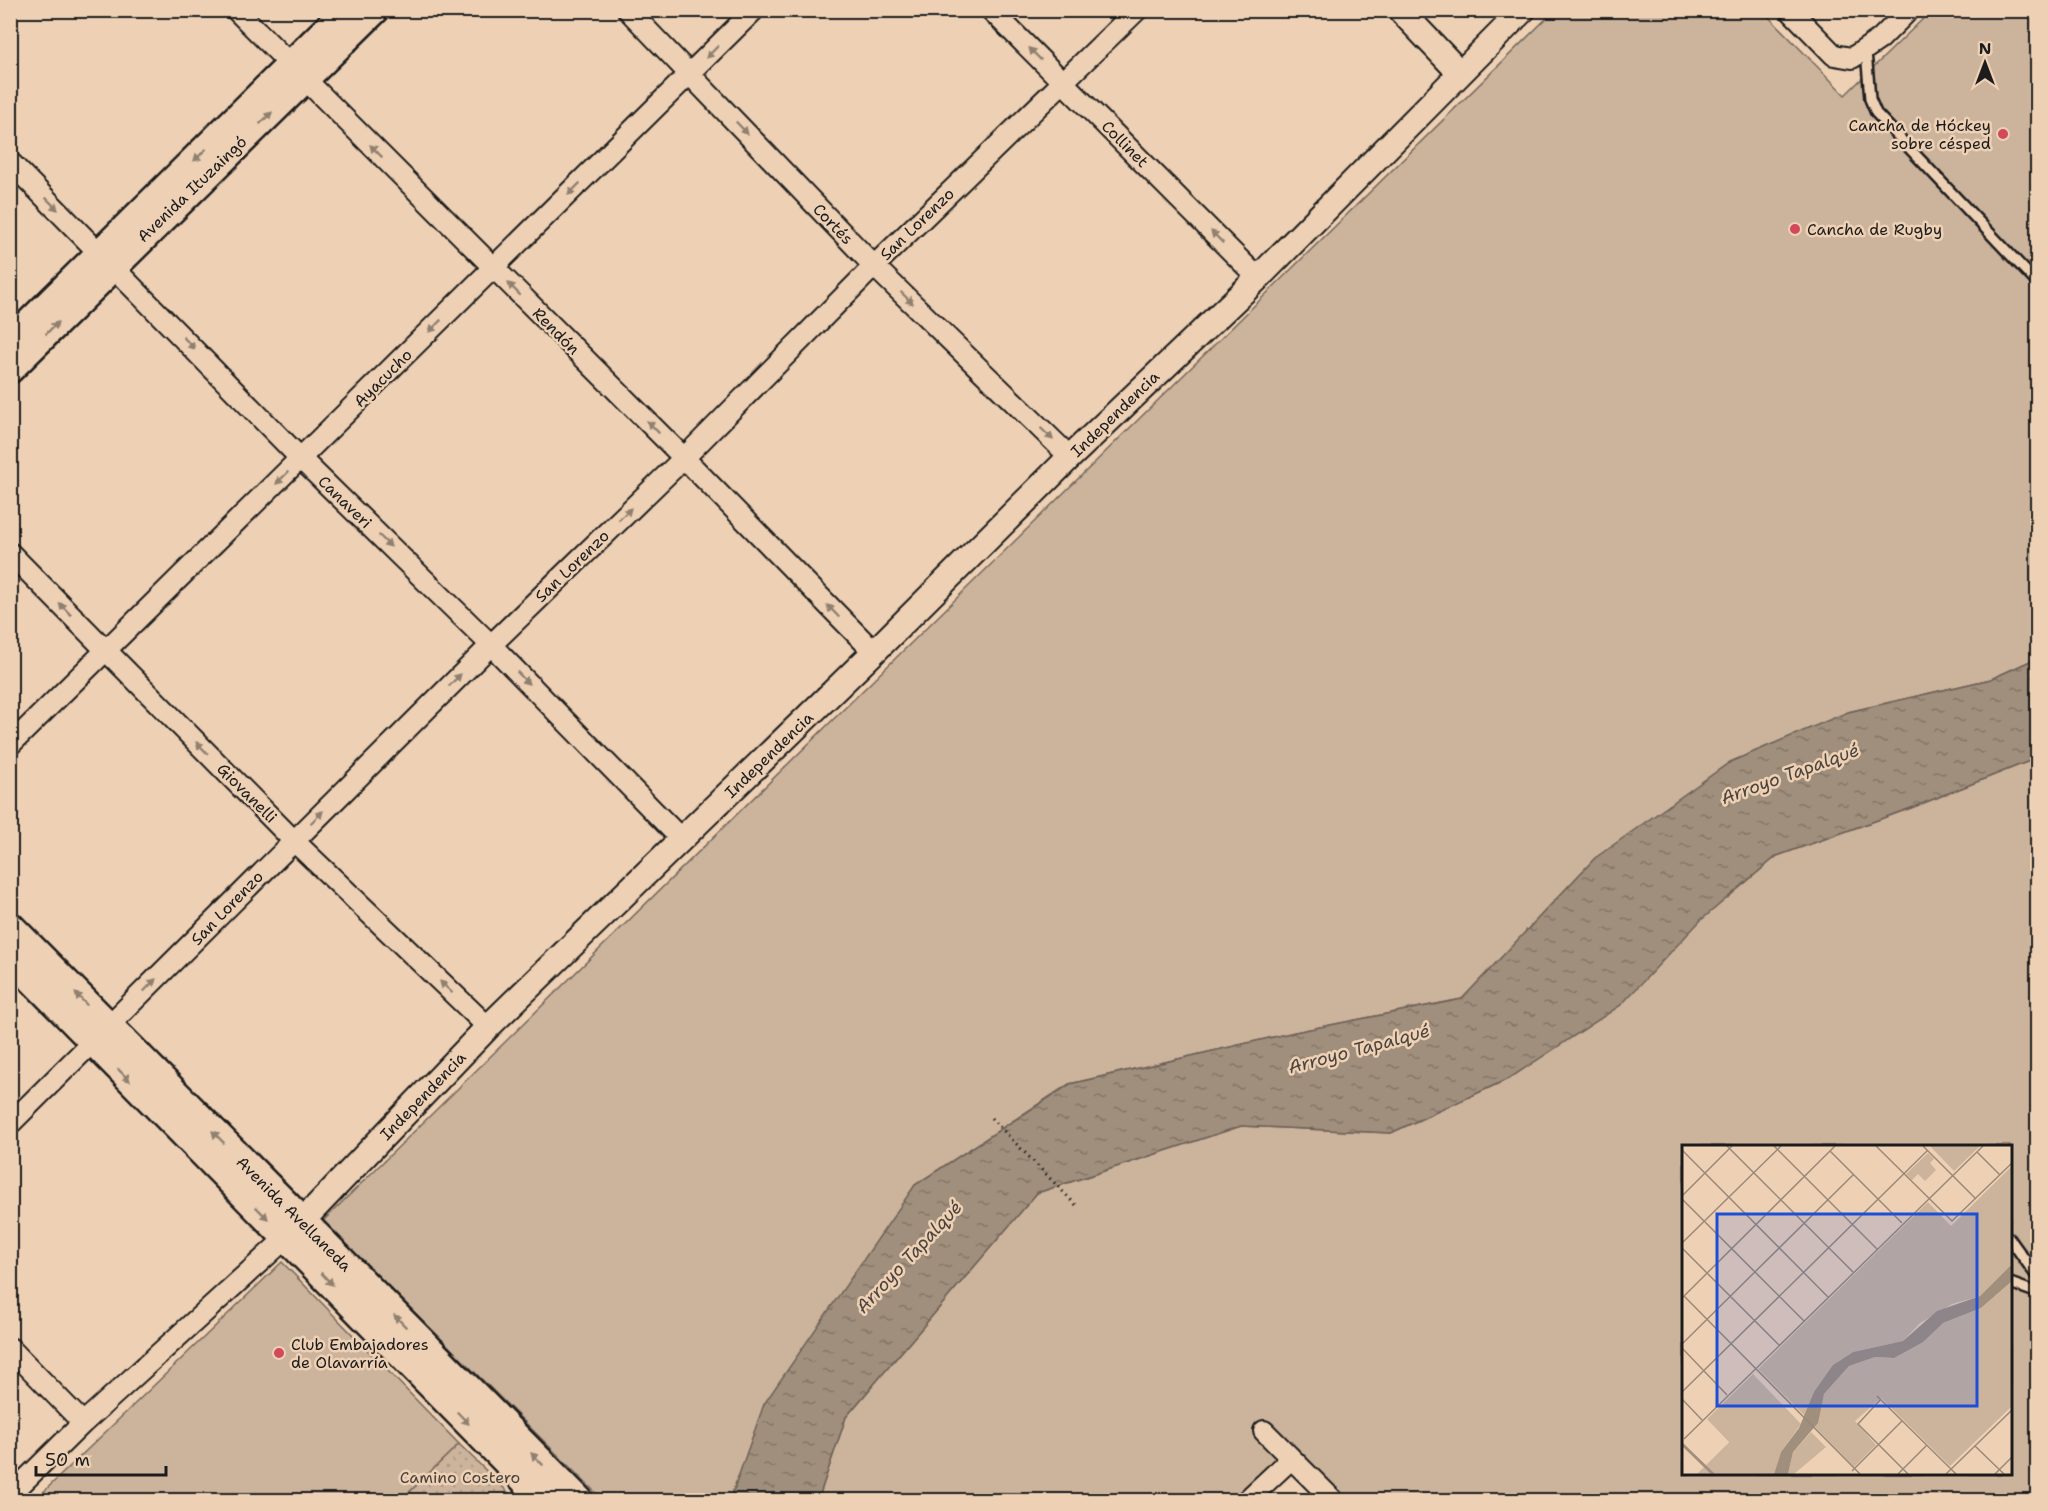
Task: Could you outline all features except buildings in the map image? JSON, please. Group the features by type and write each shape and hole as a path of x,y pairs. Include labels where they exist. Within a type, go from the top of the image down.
{"main road":[{"name":"Avenida Ituzaingó","path":"298,73 346,10"},
{"name":"Avenida Ituzaingó","path":"10,342 107,259 298,73 375,10"},
{"name":"Avenida Ituzaingó","path":"10,369 107,259"},
{"name":"Avenida Avellaneda","path":"10,926 101,1036"},
{"name":"Avenida Avellaneda","path":"10,957 101,1036 294,1230 579,1500"},
{"name":"Avenida Avellaneda","path":"294,1230 544,1500"}],"street":[{"name":"Rendón","path":"236,10 684,458 874,652"},
{"name":"Cortés","path":"628,10 874,266 1070,457"},
{"name":"Ayacucho","path":"10,745 107,652 754,10"},
{"name":"Collinet","path":"991,10 1258,278"},
{"name":"San Lorenzo","path":"10,1124 101,1036 293,840 684,458 874,266 1137,10"},
{"path":"1400,10 1460,73"},
{"name":"Independencia","path":"10,1495 83,1423 294,1230 488,1027 874,652 1070,457 1258,278 1523,10"},
{"path":"1790,10 1834,55 1852,58 1866,51 1909,10"},
{"name":"Canaveri","path":"10,162 301,459 491,645 682,840"},
{"name":"Giovanelli","path":"10,553 293,840 488,1027"},
{"path":"10,1348 83,1423"},
{"path":"1263,1431 1333,1500"},
{"path":"1246,1500 1291,1459"}],"lane":[{"path":"1866,51 1870,99 1876,113 2037,284"},
{"path":"2012,1242 2037,1278"},
{"path":"2012,1284 2037,1293"}],"path":[{"path":"991,1118 1076,1205"}],"green space":[{"path":"1554,11 1763,11 1845,95 1931,11 2037,11 2037,658 1991,679 1848,712 1595,858 1462,999 1295,1032 1069,1084 915,1185 737,1479 730,1500 603,1500 323,1221"},
{"path":"2037,758 2037,1500 1347,1500 1292,1446 1231,1500 818,1500 846,1417 1037,1193 1241,1126 1391,1133 1510,1078 1777,856 1911,808"},
{"name":"Club Embajadores de Olavarría","path":"282,1262 459,1444 401,1500 35,1500"},
{"name":"Camino Costero","path":"459,1444 516,1500 401,1500"}],"water":[{"name":"Arroyo Tapalqué","path":"2037,658 2037,758 1911,808 1777,856 1700,921 1621,1005 1510,1078 1391,1133 1241,1126 1037,1193 846,1417 818,1500 730,1500 764,1404 915,1185 1070,1084 1295,1032 1462,999 1595,858 1730,762 1848,712 1991,679"}],"place":[{"name":"Cancha de Hóckey sobre césped","path":"2003,134"},
{"name":"Cancha de Rugby","path":"1795,229"},
{"name":"Club Embajadores de Olavarría","path":"279,1353"}]}
